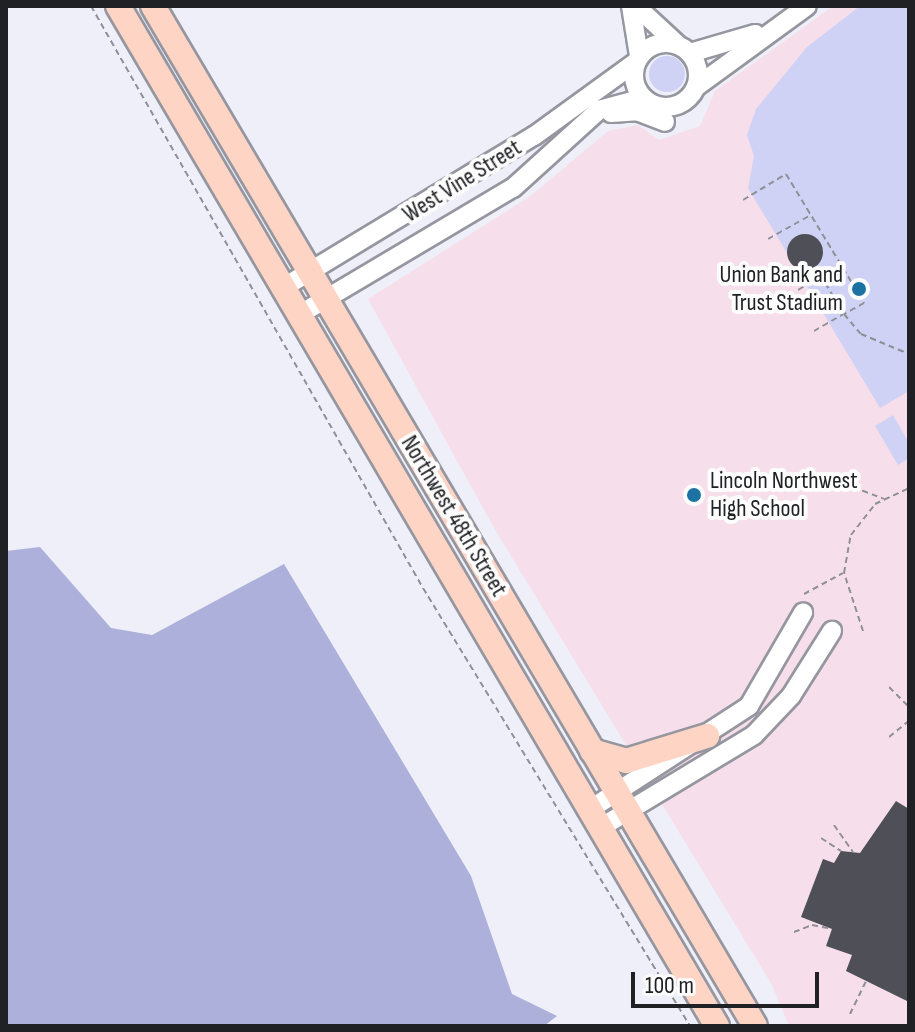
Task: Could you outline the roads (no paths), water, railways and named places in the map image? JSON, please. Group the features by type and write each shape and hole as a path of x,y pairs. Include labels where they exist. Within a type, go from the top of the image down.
{"main road":[{"name":"Northwest 48th Street","path":"118,6 281,289 717,1026"},
{"name":"Northwest 48th Street","path":"153,6 755,1026"},
{"path":"592,751 626,761 707,736"}],"street":[{"path":"634,6 684,48 696,87"},
{"path":"634,6 643,98 674,106 807,6"},
{"path":"638,59 656,44 684,48 749,38 792,6"},
{"name":"West Vine Street","path":"281,289 574,111 638,59"},
{"name":"West Vine Street","path":"297,316 513,188 611,103 643,98"},
{"path":"584,128 623,110 665,122"},
{"path":"622,803 761,691 803,613"},
{"path":"594,819 754,735 791,696 832,631"}],"place":[{"name":"Union Bank and Trust Stadium","path":"859,289"},
{"name":"Lincoln Northwest High School","path":"694,495"}]}
